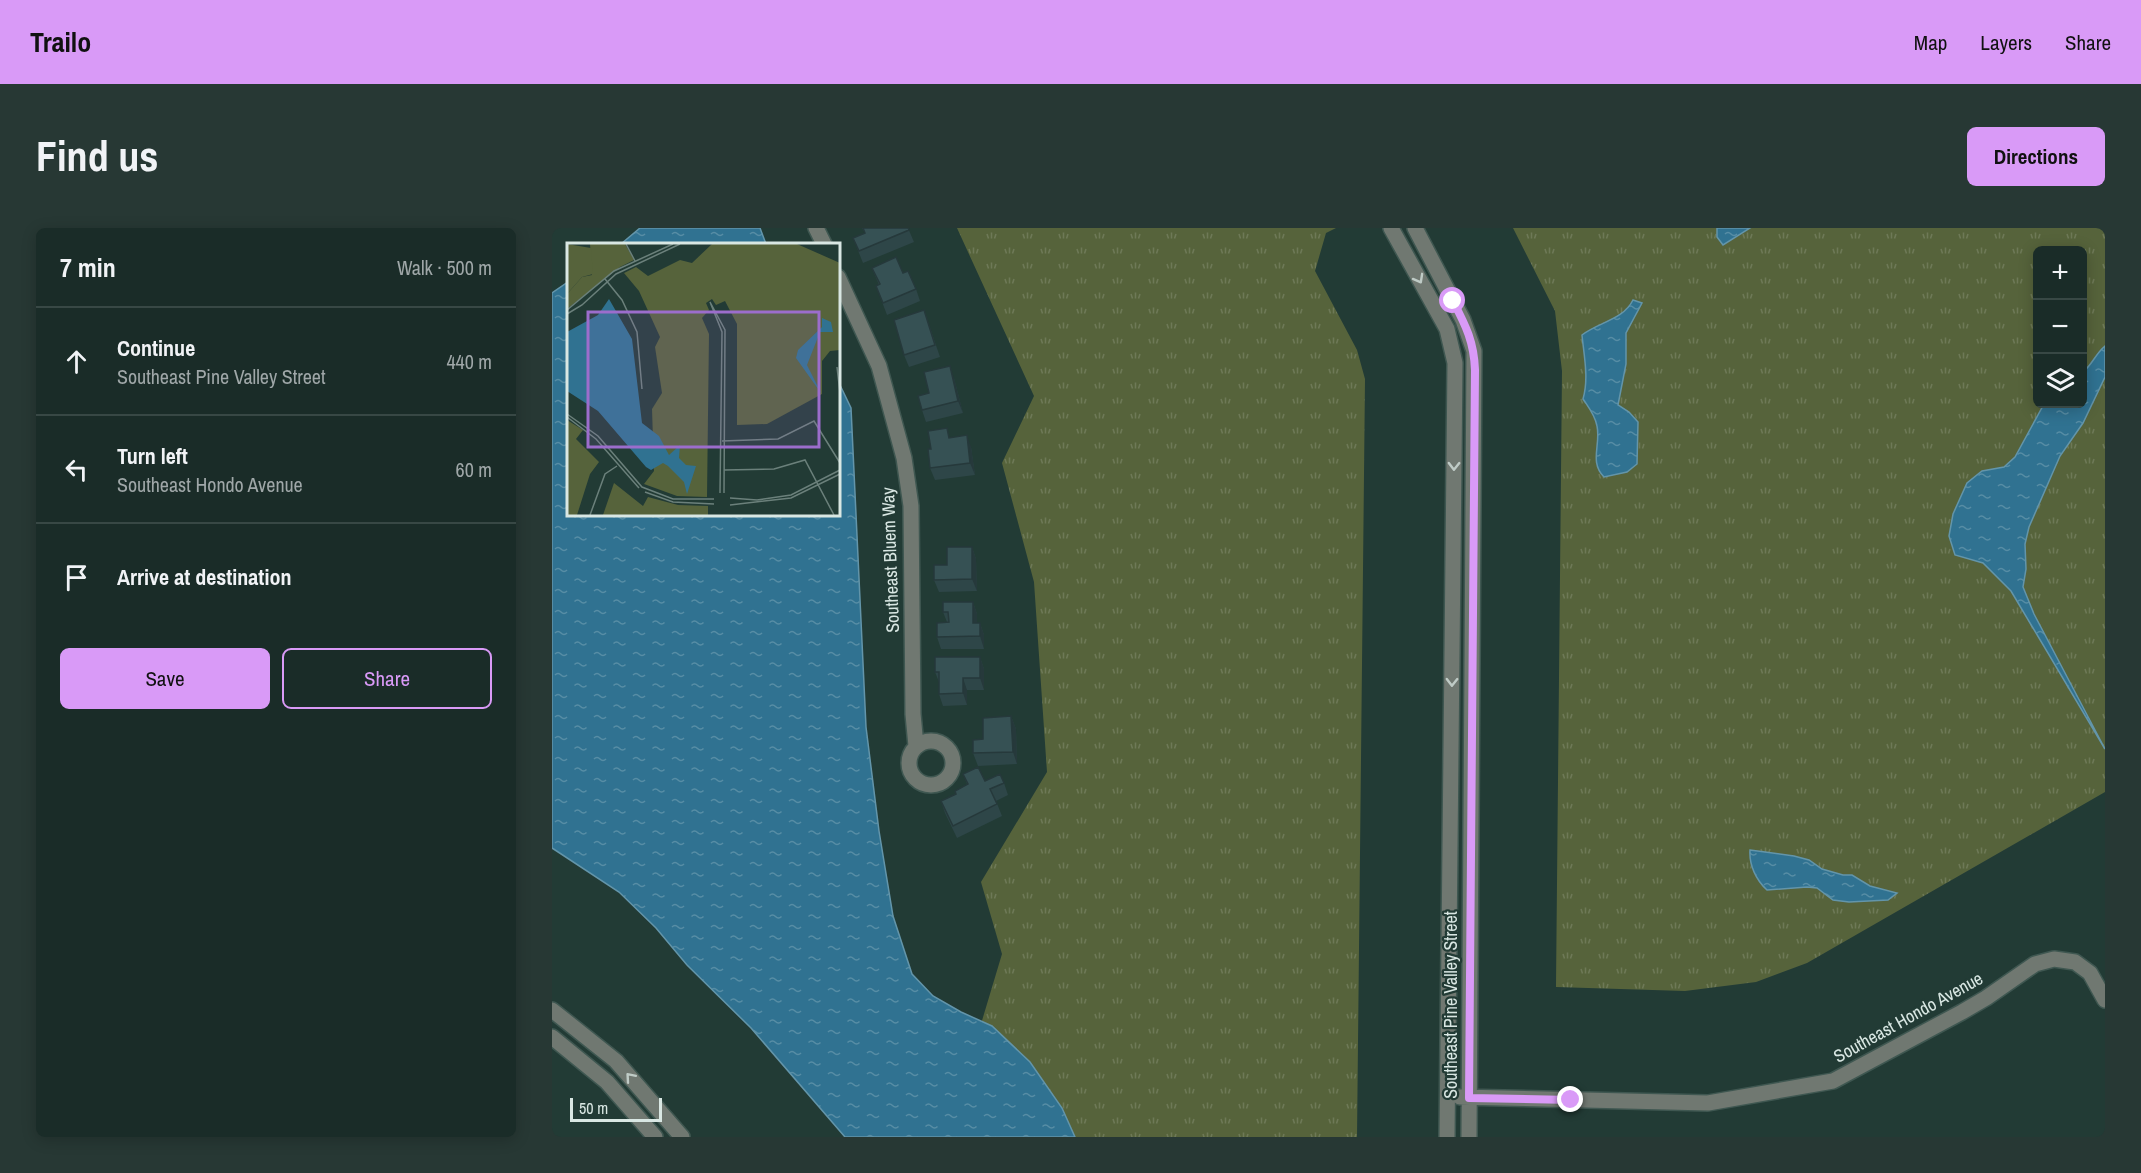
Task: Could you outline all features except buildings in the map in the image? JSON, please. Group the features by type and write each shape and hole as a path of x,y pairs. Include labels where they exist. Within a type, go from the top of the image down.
{"street":[{"path":"816,228 824,243"},
{"name":"Southeast Pine Valley Street","path":"1391,228 1447,329 1455,363 1447,1137"},
{"name":"Southeast Pine Valley Street","path":"1414,228 1470,336 1474,351 1469,1137"},
{"name":"Southeast Bluem Way","path":"840,281 879,366 904,458 911,506 913,714 916,746"},
{"path":"1455,429 1473,425"},
{"path":"1452,654 1472,653"},
{"path":"1450,873 1471,873"},
{"name":"Southeast Hondo Avenue","path":"1447,1097 1708,1103 1833,1081 1970,1007 2035,964 2054,958 2075,962 2090,973 2105,1000"},
{"path":"552,1010 616,1061 682,1137"},
{"path":"552,1037 607,1082 655,1137"}],"green space":[{"path":"957,228 1336,228 1326,233 1315,271 1357,350 1365,379 1357,1137 986,1137 981,1024 1002,954 981,882 1047,772 1034,582 1002,463 1034,396"},
{"path":"1513,228 2105,228 2105,792 1807,963 1756,982 1685,991 1556,987 1562,371 1555,311"}],"water":[{"path":"640,228 760,228 766,243 622,243"},
{"path":"1717,228 1750,228 1723,245 1717,237"},
{"path":"567,283 567,516 840,516 840,385 851,408 866,727 879,831 893,916 912,974 933,996 992,1026 1030,1062 1062,1108 1075,1137 845,1137 751,1028 687,965 656,928 619,892 552,848 552,293"},
{"path":"1633,300 1642,303 1626,333 1626,364 1618,405 1638,422 1637,464 1627,472 1604,477 1596,459 1598,433 1596,422 1583,399 1586,375 1582,335 1623,312"},
{"path":"2105,346 2105,377 2083,423 2060,456 2029,527 2025,544 2026,569 2023,587 2034,614 2105,749 2011,591 1983,563 1955,555 1949,536 1953,514 1967,483 1982,471 2004,467 2015,457 2042,408 2087,408 2087,368"},
{"path":"1750,850 1809,860 1822,869 1852,875 1870,886 1897,893 1888,900 1849,902 1833,900 1817,888 1767,890 1754,872"}],"route":[{"path":"1453,301 1470,336 1475,370 1469,1098 1571,1100"}]}
